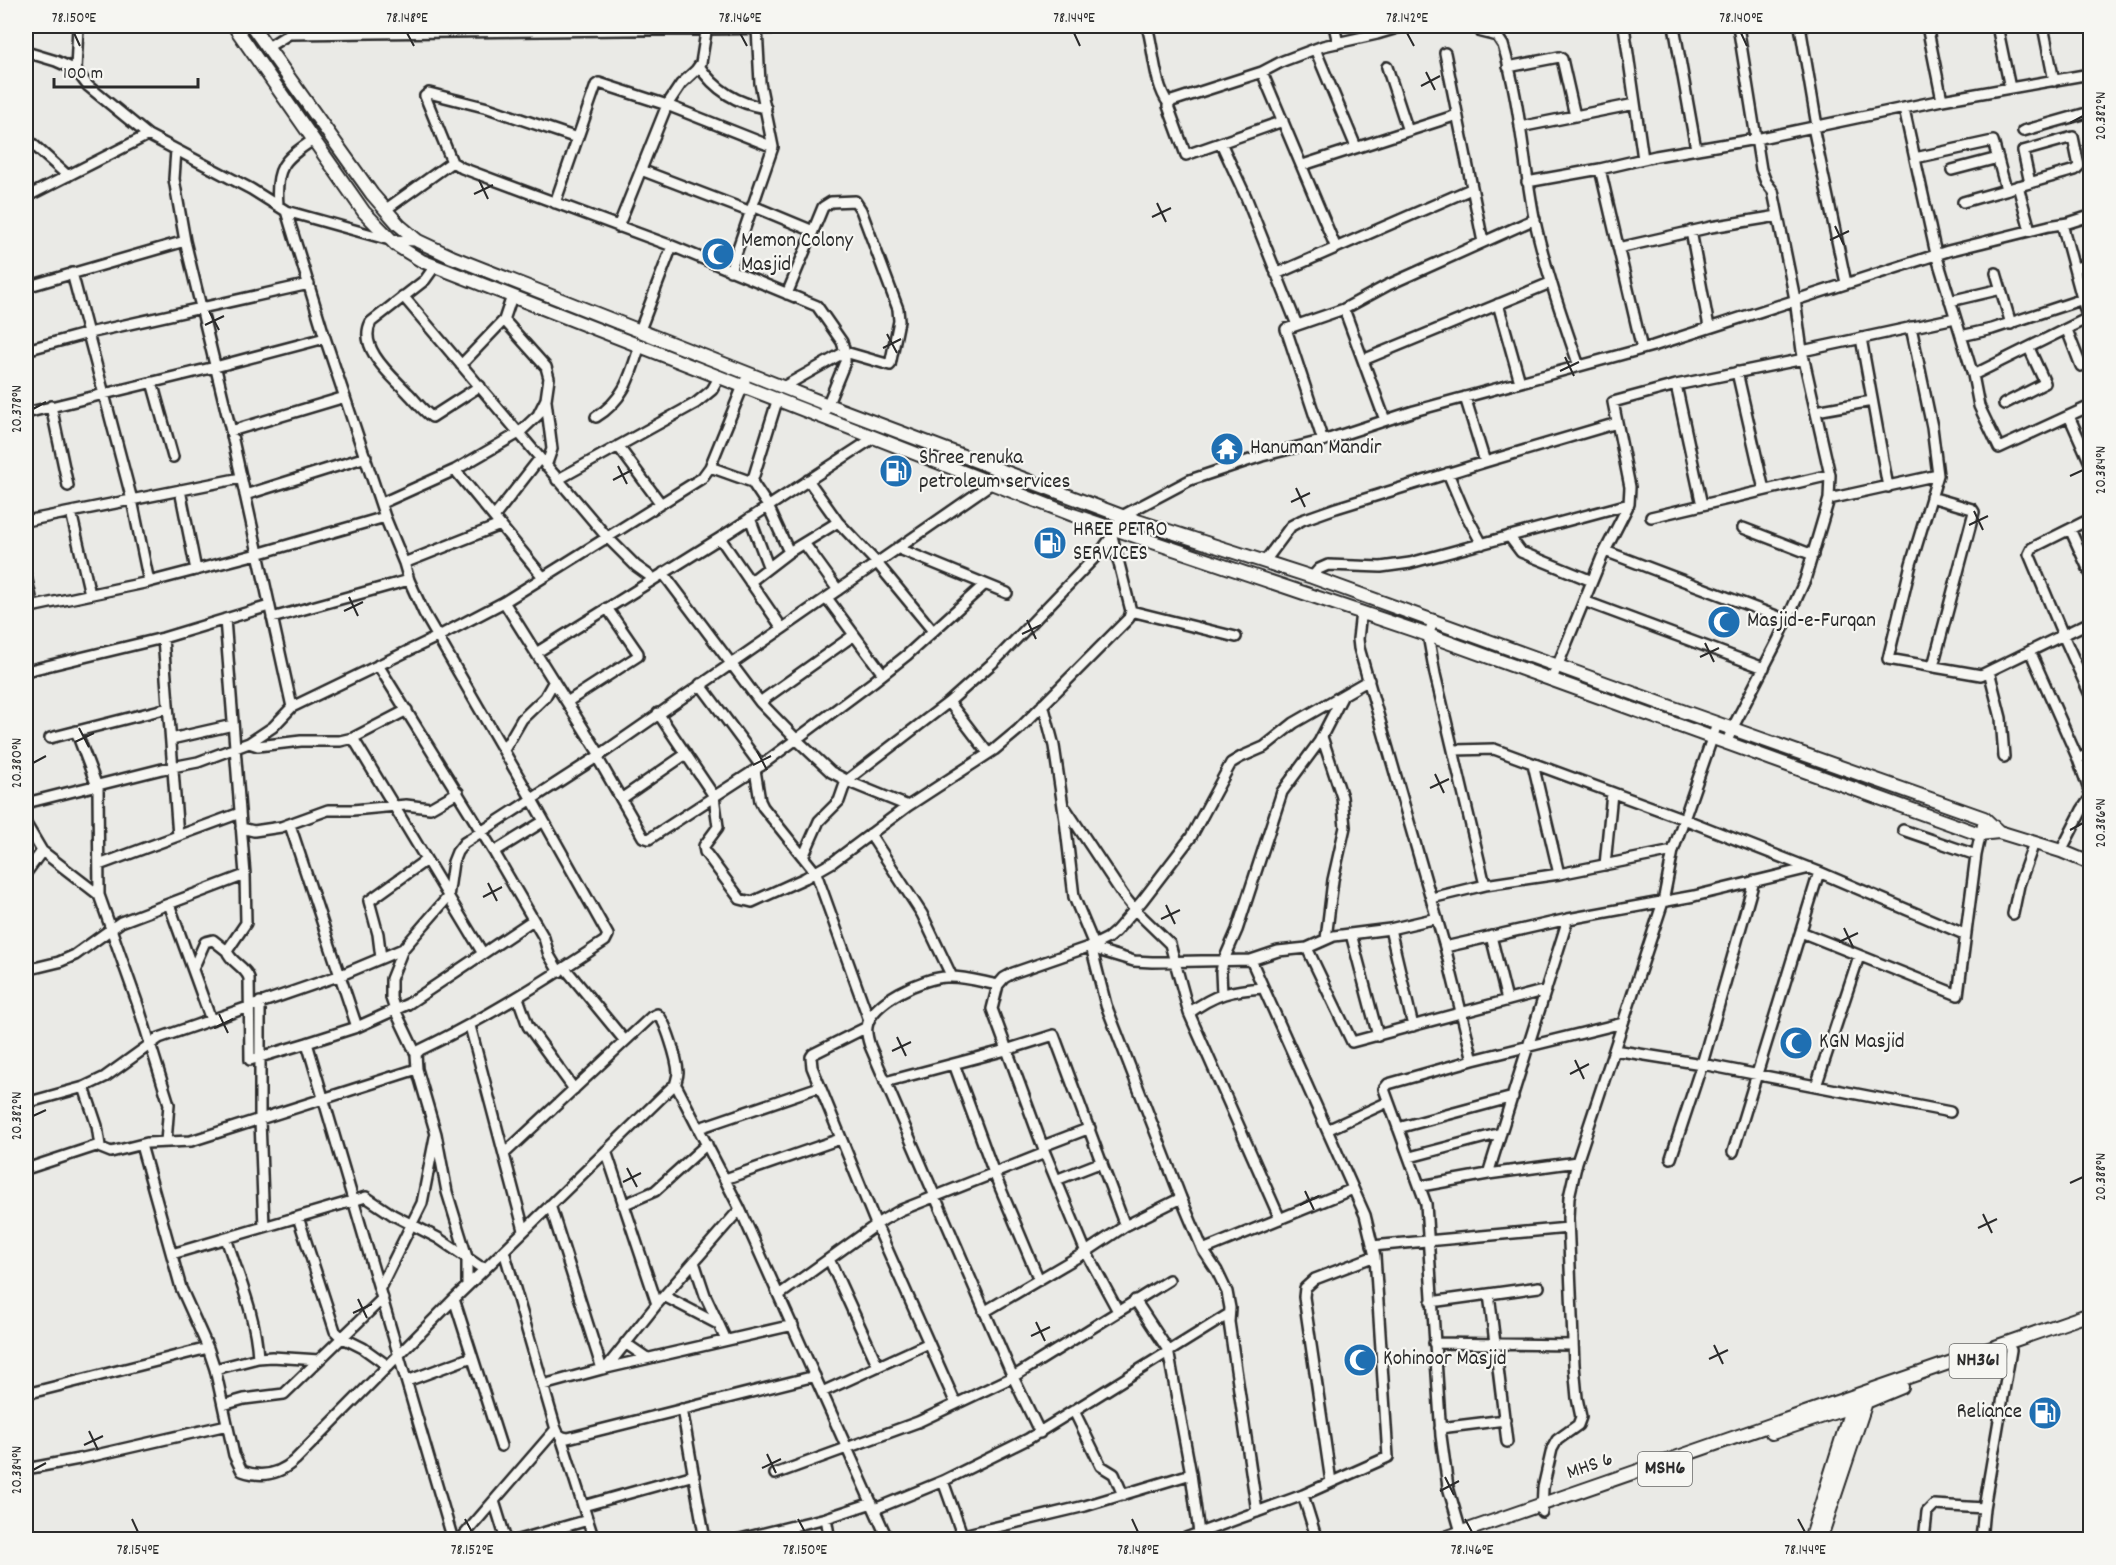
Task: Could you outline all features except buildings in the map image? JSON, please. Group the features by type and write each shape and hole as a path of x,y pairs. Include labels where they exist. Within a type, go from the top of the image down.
{"main road":[{"path":"234,26 364,212 390,240 404,251 435,266 720,376 746,379"},
{"path":"252,26 385,210 418,241 452,257 640,330 780,393 1122,516 1265,561 1434,620 1717,724 1984,818 1999,832"},
{"path":"826,410 875,436 1114,532 1428,635 1979,834 1999,832 2091,863"},
{"path":"1860,1399 2091,1314"},
{"name":"NH361","path":"1860,1399 1905,1386 2091,1322"},
{"path":"1810,1539 1860,1399"},
{"path":"1820,1539 1860,1399"},
{"name":"MSH6","path":"1463,1536 1860,1399"},
{"path":"1439,1539 1463,1536"}],"street":[{"path":"76,70 78,26"},
{"path":"268,47 289,34 479,28 795,28 806,26"},
{"path":"1147,26 1159,84 1169,104 1186,155 1283,121"},
{"path":"1334,26 1338,43"},
{"path":"1169,104 1262,72 1315,49 1404,26"},
{"path":"1478,26 1481,32 1497,36 1501,40 1520,127 1527,182 1535,219 1551,283 1579,366"},
{"path":"1624,26 1643,159"},
{"path":"1674,26 1696,149"},
{"path":"1727,742 1805,580 1829,499 1830,475 1803,355 1795,299 1773,191 1766,182 1761,169 1738,26"},
{"path":"1800,26 1815,127 1846,283"},
{"path":"1928,26 1942,100"},
{"path":"1997,26 2010,88"},
{"path":"2043,26 2054,81"},
{"path":"618,227 667,105 681,84 701,63 707,27"},
{"path":"730,271 773,147 759,74 757,28"},
{"path":"1315,49 1356,147"},
{"path":"27,53 56,61 76,70 88,86 148,135 251,189 282,208 390,240 418,241"},
{"path":"1445,53 1483,242"},
{"path":"1508,67 1559,57 1562,59 1575,116"},
{"path":"699,66 707,79 731,97 739,102 766,108"},
{"path":"1387,67 1408,130"},
{"path":"1262,72 1336,248"},
{"path":"1527,182 1756,139 1942,100 2091,74"},
{"path":"555,203 599,82 667,105 773,147"},
{"path":"577,138 470,102 426,94 426,100 452,162 476,174 672,246 817,306 842,342 845,362 826,410"},
{"path":"1520,127 1635,104"},
{"path":"1904,109 1936,254 1973,375 1979,406 2000,448 2091,406"},
{"path":"2023,131 2091,112"},
{"path":"1303,165 1457,115"},
{"path":"26,197 148,135"},
{"path":"1963,202 2006,189 2030,183 2075,170 2079,165 2073,136 2023,151 2030,183"},
{"path":"26,138 68,176"},
{"path":"313,140 290,155 282,166 276,186 385,517 409,580 437,637 504,750 608,935 606,941 518,998 416,1054"},
{"path":"1915,158 1993,141 2006,189"},
{"path":"1221,143 1246,197 1297,326"},
{"path":"176,150 174,179 185,241 231,431 292,707"},
{"path":"1952,170 1998,158"},
{"path":"385,210 452,162"},
{"path":"1600,169 1642,349"},
{"path":"641,170 813,231"},
{"path":"2018,186 2030,230"},
{"path":"1276,274 1471,189"},
{"path":"752,482 780,393 844,352 890,365 899,321 898,309 861,210 855,201 831,202 823,207 787,294"},
{"path":"1618,248 1690,231 1778,216"},
{"path":"803,857 819,821 839,801 846,781 949,702 997,660 1097,555 1114,532 1122,516 1190,480 1262,456 1323,441 1385,420 1642,349 1936,254 2091,216"},
{"path":"1323,441 1286,329 1344,309 1388,285 1535,219"},
{"path":"1973,375 2067,330 2089,323 2062,224"},
{"path":"1690,231 1709,327"},
{"path":"26,287 185,241"},
{"path":"640,330 672,246"},
{"path":"2074,268 2091,264"},
{"path":"435,266 425,280 375,317 368,327 370,345 377,359 432,417 480,386"},
{"path":"72,273 132,500 149,582"},
{"path":"1996,273 2011,324"},
{"path":"1363,360 1551,283"},
{"path":"26,350 88,333 309,284"},
{"path":"1950,301 2001,289"},
{"path":"403,296 606,536 636,566 654,579"},
{"path":"461,365 504,320 512,296"},
{"path":"1961,336 2011,324 2083,299"},
{"path":"1497,304 1520,382"},
{"path":"1344,309 1385,420"},
{"path":"1552,679 1605,551 1629,504 1630,487 1613,402 1737,372 1862,338 1955,318"},
{"path":"494,517 552,449 546,399 549,378 546,367 504,320"},
{"path":"1911,327 1932,427 1938,476 1911,564 1888,658 1981,675 2091,622"},
{"path":"2067,330 2081,366 2091,362"},
{"path":"26,412 326,338"},
{"path":"1862,338 1888,487"},
{"path":"596,417 613,405 622,393 640,345"},
{"path":"2004,404 2045,383 2029,348"},
{"path":"1737,372 1764,490"},
{"path":"557,480 706,396 720,376"},
{"path":"26,803 97,784 198,762 235,749 273,727 292,707 504,602 702,478 710,467 746,379"},
{"path":"152,382 173,457"},
{"path":"1676,385 1702,505"},
{"path":"231,431 345,397"},
{"path":"1465,397 1485,462"},
{"path":"382,503 455,470 519,433 538,415 546,399"},
{"path":"1816,411 1872,401"},
{"path":"51,406 68,486"},
{"path":"2069,416 2091,463"},
{"path":"1265,561 1291,526 1302,520 1448,473 1617,423"},
{"path":"536,653 720,538 875,436"},
{"path":"618,446 661,504"},
{"path":"245,495 366,458"},
{"path":"710,467 752,482 768,507 789,552"},
{"path":"455,470 543,576"},
{"path":"1448,473 1464,511 1482,544"},
{"path":"1651,518 1830,475"},
{"path":"1829,499 1938,476"},
{"path":"26,520 241,478"},
{"path":"808,480 838,522 877,563 933,631"},
{"path":"467,1286 467,1257 447,1192 436,1134 417,1069 416,1054 395,1010 390,990 403,949 448,897 453,862 457,852 464,843 481,830 598,756 992,483"},
{"path":"180,490 196,570"},
{"path":"1931,497 1972,509 1974,512 1933,666"},
{"path":"1312,577 1318,569 1328,565 1393,566 1629,504"},
{"path":"72,512 90,594"},
{"path":"26,576 29,607 149,582 385,517"},
{"path":"750,518 768,567"},
{"path":"2091,519 2032,548 2029,554 2091,695"},
{"path":"750,582 789,552 838,522"},
{"path":"404,563 500,525"},
{"path":"1743,528 1813,555"},
{"path":"2070,529 2091,573"},
{"path":"658,713 714,796 718,827 704,849 740,899 752,902 816,873 908,806 1006,740 1129,618 1131,612 1114,532"},
{"path":"1509,536 1521,552 1592,581"},
{"path":"720,538 782,628"},
{"path":"804,543 838,590"},
{"path":"897,548 1007,593"},
{"path":"1605,551 1787,620"},
{"path":"663,573 760,702 796,739 831,772 846,781 908,806"},
{"path":"272,618 409,580"},
{"path":"504,602 567,702 643,837 649,839 758,768 883,674 985,584"},
{"path":"827,598 883,674"},
{"path":"1584,600 1764,668"},
{"path":"26,671 163,638 270,606"},
{"path":"567,702 638,656 607,608"},
{"path":"1131,612 1236,637"},
{"path":"1361,612 1358,639 1445,947 1473,1060"},
{"path":"225,619 242,828 246,923 227,951"},
{"path":"1434,620 1428,635 1435,675 1455,750 1485,885"},
{"path":"760,702 854,635"},
{"path":"163,638 178,836"},
{"path":"2030,651 2091,793"},
{"path":"378,665 494,852 544,938 549,955 626,1041"},
{"path":"1989,671 2001,718 2004,757"},
{"path":"1118,1311 1086,1252 1006,1050 992,1010 998,985 1013,973 1108,938 1135,910 1191,837 1231,763 1264,747 1294,723 1369,680"},
{"path":"504,750 522,719 545,697 554,681"},
{"path":"700,684 758,768 760,801 763,807 816,873 868,1023 870,1046 984,1312 1040,1433"},
{"path":"1222,994 1223,962 1237,930 1282,792 1322,737 1342,697"},
{"path":"949,702 988,753"},
{"path":"1043,704 1054,746 1074,897 1093,945 1106,1005 1181,1198 1203,1250 1227,1292 1230,1333 1257,1512"},
{"path":"50,738 168,708"},
{"path":"249,742 258,746 301,741 340,741 353,738 407,710"},
{"path":"1542,1508 1543,1488 1552,1449 1557,1440 1580,1422 1569,1228 1569,1197 1576,1162 1664,902 1673,851 1717,724"},
{"path":"171,739 233,725"},
{"path":"76,731 97,784 99,895 169,1104 166,1142"},
{"path":"1322,737 1342,796 1345,827 1333,880 1326,939"},
{"path":"353,738 482,952"},
{"path":"1455,750 1494,749 1810,868 1964,934"},
{"path":"2078,759 2091,753"},
{"path":"621,799 686,754"},
{"path":"1533,764 1559,874"},
{"path":"242,828 261,831 291,825 328,810 406,805 430,808 458,792"},
{"path":"1605,865 1611,793"},
{"path":"2061,851 2082,810 2091,798"},
{"path":"1063,804 1110,878 1135,910 1167,940 1176,962 1189,1013 1280,1219"},
{"path":"99,864 240,813"},
{"path":"1801,932 1958,995 1964,934 1979,834 1984,818"},
{"path":"494,852 544,821"},
{"path":"26,824 42,851 99,895"},
{"path":"291,825 357,1027"},
{"path":"1903,830 1976,855"},
{"path":"870,834 922,914 952,976"},
{"path":"2013,914 2019,885 2034,843"},
{"path":"26,873 42,851"},
{"path":"1431,898 1485,885 1559,874 1673,851"},
{"path":"381,958 378,934 369,901 426,860"},
{"path":"1445,947 1568,919 1664,902 1810,868"},
{"path":"1733,1152 1819,872"},
{"path":"26,970 67,959 121,922 245,875"},
{"path":"1671,1158 1702,1064 1754,881"},
{"path":"169,904 211,1020"},
{"path":"1093,945 1101,951 1134,961 1251,960 1278,951 1307,948 1326,939 1390,929 1437,918"},
{"path":"1488,1174 1568,919"},
{"path":"193,969 205,942 213,940 227,951 231,959 247,973 250,1058 252,1060 357,1027 408,1004 482,952 533,920"},
{"path":"1390,929 1413,1026"},
{"path":"1351,934 1378,1036"},
{"path":"1491,936 1507,1000"},
{"path":"1307,948 1350,1040 1355,1042 1546,990"},
{"path":"26,1103 84,1087 112,1073 159,1038 341,975 403,949"},
{"path":"1816,1086 1859,956"},
{"path":"1179,1539 1304,1494 1388,1457 1374,1251 1365,1215 1251,960"},
{"path":"956,1404 876,1224 810,1062 813,1054 868,1023 885,1003 914,985 931,979 952,976 998,985"},
{"path":"1189,1013 1206,1001 1222,994 1242,989 1263,988"},
{"path":"518,998 528,1026 574,1089"},
{"path":"260,1002 260,1120 264,1227"},
{"path":"504,1154 651,1017 657,1014 660,1015 666,1027 677,1069 675,1086"},
{"path":"1463,1536 1448,1487 1440,1428 1427,1242 1428,1213 1421,1186 1384,1089 1388,1084 1473,1060 1623,1023"},
{"path":"470,1026 524,1230"},
{"path":"885,1082 1006,1050 1052,1034 1057,1037 1125,1226"},
{"path":"307,1043 453,1539"},
{"path":"1614,1050 1702,1064 1950,1112"},
{"path":"954,1064 994,1173 1039,1280"},
{"path":"26,1169 100,1146 111,1152 141,1145 191,1141 417,1069"},
{"path":"675,1086 680,1090 740,1209 888,1539"},
{"path":"141,1145 184,1297 208,1348 215,1369 234,1455 242,1471 276,1474 295,1460 467,1286 675,1086"},
{"path":"84,1087 97,1126 100,1146"},
{"path":"699,1128 819,1087"},
{"path":"1398,1128 1513,1096"},
{"path":"1327,1130 1388,1102"},
{"path":"779,1295 876,1224 901,1210 994,1173 1089,1128"},
{"path":"1410,1157 1501,1132"},
{"path":"380,1288 422,1203 436,1134"},
{"path":"724,1179 840,1139"},
{"path":"623,1204 655,1191 707,1144"},
{"path":"606,1151 657,1304"},
{"path":"1056,1180 1102,1162"},
{"path":"1421,1186 1576,1162"},
{"path":"1203,1250 1353,1189"},
{"path":"172,1254 354,1200 368,1198 393,1215 438,1238 486,1268"},
{"path":"984,1312 1086,1252 1125,1226 1181,1198"},
{"path":"550,1205 604,1368"},
{"path":"604,1368 740,1209"},
{"path":"298,1217 335,1331 388,1366"},
{"path":"1331,1482 1304,1298 1305,1288 1314,1279 1374,1251 1427,1242 1569,1228"},
{"path":"226,1238 253,1317 258,1358"},
{"path":"504,1251 543,1385 594,1539"},
{"path":"829,1259 878,1366"},
{"path":"694,1262 716,1323 726,1340"},
{"path":"775,1474 918,1422 1013,1377 1169,1280"},
{"path":"1431,1302 1539,1287"},
{"path":"1489,1294 1508,1442"},
{"path":"664,1296 716,1323"},
{"path":"223,1405 244,1399 284,1394 383,1298"},
{"path":"454,1299 501,1446"},
{"path":"1135,1300 1168,1350 1191,1474 1198,1533"},
{"path":"736,1539 874,1506 943,1481 1040,1433 1168,1350 1229,1314"},
{"path":"543,1385 604,1368 793,1324"},
{"path":"626,1343 647,1358"},
{"path":"822,1392 929,1343"},
{"path":"1434,1343 1574,1345"},
{"path":"26,1394 208,1348"},
{"path":"1981,1539 1984,1508 2011,1350"},
{"path":"407,1381 472,1357"},
{"path":"215,1369 258,1358 319,1360"},
{"path":"558,1433 568,1438 815,1376"},
{"path":"682,1409 705,1539"},
{"path":"1074,1411 1101,1466 1114,1474 1123,1495"},
{"path":"1440,1428 1505,1420"},
{"path":"26,1469 227,1425"},
{"path":"460,1539 558,1433"},
{"path":"943,1481 964,1537 1084,1506 1191,1474"},
{"path":"583,1506 694,1475"},
{"path":"1304,1494 1317,1539"},
{"path":"494,1501 506,1539"},
{"path":"1924,1539 1928,1512 1934,1505 1984,1508"},
{"path":"826,1518 830,1539"},
{"path":"518,1539 588,1520"},
{"path":"790,1527 798,1539"}],"place":[{"name":"Memon Colony Masjid","path":"718,254"},
{"name":"Hanuman Mandir","path":"1227,449"},
{"name":"Shree renuka petroleum services","path":"896,471"},
{"name":"HREE PETRO SERVICES","path":"1050,543"},
{"name":"Masjid-e-Furqan","path":"1724,622"},
{"name":"KGN Masjid","path":"1796,1043"},
{"name":"Kohinoor Masjid","path":"1360,1360"},
{"name":"Reliance","path":"2045,1413"}]}
